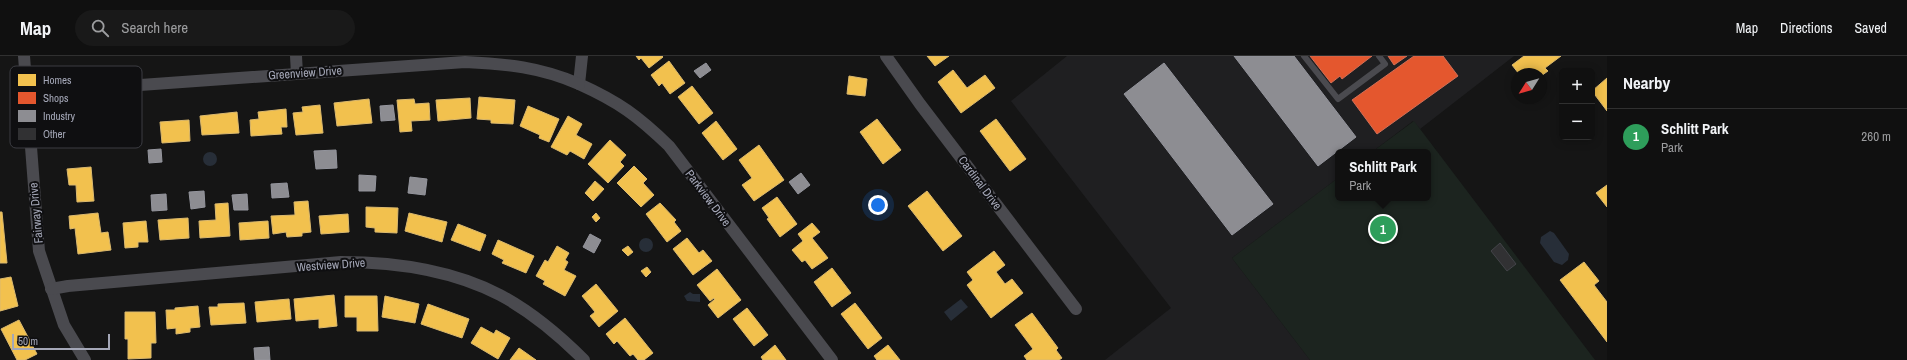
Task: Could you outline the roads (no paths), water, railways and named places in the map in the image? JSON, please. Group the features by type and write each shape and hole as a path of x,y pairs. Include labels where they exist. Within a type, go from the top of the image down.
{"street":[{"name":"Fairway Drive","path":"24,56 25,66"},
{"path":"296,56 297,74"},
{"path":"579,84 582,56"},
{"name":"Cardinal Drive","path":"886,56 920,104 1076,309"},
{"name":"Greenview Drive","path":"142,86 465,62 509,64 543,70 579,84"},
{"name":"Parkview Drive","path":"579,84 609,97 641,119 669,146 832,360"},
{"name":"Fairway Drive","path":"32,148 40,251 51,289 64,325 85,360"},
{"name":"Westview Drive","path":"51,289 68,286 341,262 377,262 446,274 499,294 539,319 584,360"}],"lane":[{"path":"1304,56 1338,99 1385,64 1379,56"}],"place":[{"name":"Schlitt Park","path":"1383,229"}]}
